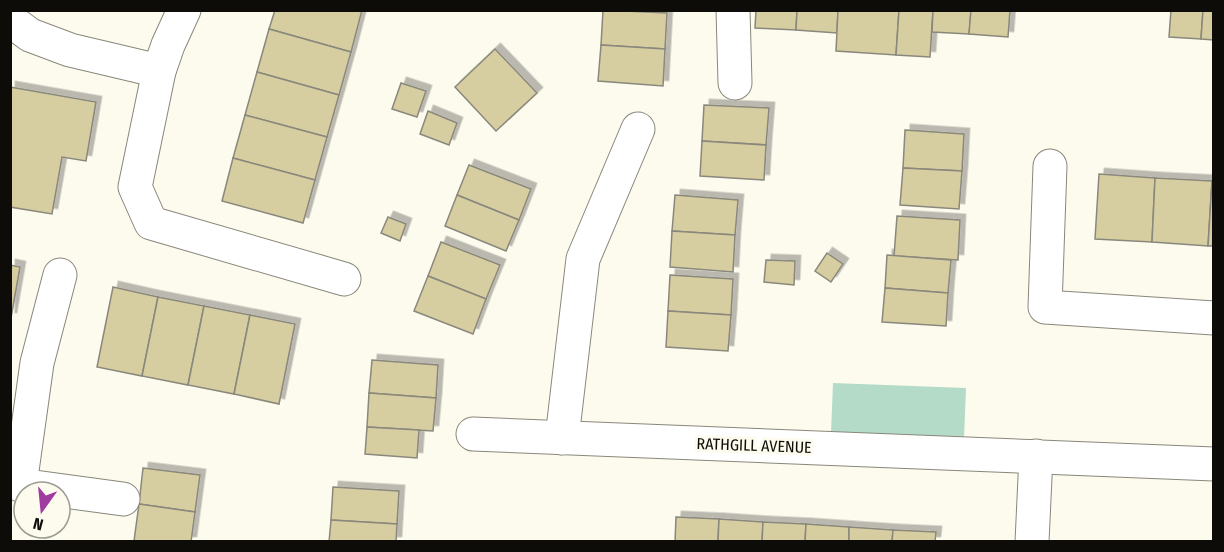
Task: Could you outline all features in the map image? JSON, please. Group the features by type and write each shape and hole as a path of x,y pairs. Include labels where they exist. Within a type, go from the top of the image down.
{"street":[{"path":"184,10 159,71 135,186 151,223 344,279"},
{"path":"733,10 735,83"},
{"path":"10,20 30,34 70,50 159,71"},
{"path":"562,438 583,260 638,129"},
{"path":"1050,166 1045,306 1214,318"},
{"path":"60,275 24,361 20,485 123,499"},
{"name":"RATHGILL AVENUE","path":"473,434 1214,464"},
{"path":"1032,542 1036,456"}],"green space":[{"path":"833,383 966,388 964,438 831,433"}],"building":[{"path":"275,10 362,10 351,52 269,29"},
{"path":"603,10 667,13 665,49 601,45"},
{"path":"756,10 797,10 796,30 755,28"},
{"path":"797,10 838,10 837,33 796,30"},
{"path":"838,10 899,10 896,55 836,51"},
{"path":"899,10 933,10 930,57 896,55"},
{"path":"933,10 971,10 969,34 932,32"},
{"path":"971,10 1010,10 1008,37 969,34"},
{"path":"1171,10 1203,10 1201,39 1169,37"},
{"path":"1203,10 1214,10 1214,40 1201,39"},
{"path":"269,29 351,52 339,95 257,72"},
{"path":"601,45 665,49 663,86 598,81"},
{"path":"495,49 537,93 496,131 455,87"},
{"path":"257,72 339,95 327,137 245,115"},
{"path":"401,83 426,91 417,117 392,109"},
{"path":"10,87 96,102 86,161 62,157 52,214 10,207"},
{"path":"704,105 769,108 766,145 702,141"},
{"path":"428,111 457,123 449,145 420,134"},
{"path":"245,115 327,137 315,180 233,158"},
{"path":"905,130 964,134 962,171 903,168"},
{"path":"702,141 766,145 764,180 700,176"},
{"path":"233,158 315,180 303,223 222,201"},
{"path":"469,165 531,189 519,220 457,195"},
{"path":"903,168 962,171 959,209 900,205"},
{"path":"1099,174 1155,178 1152,242 1095,239"},
{"path":"1155,178 1212,181 1208,246 1152,242"},
{"path":"1212,181 1214,181 1214,246 1208,246"},
{"path":"457,195 519,220 506,251 445,226"},
{"path":"675,195 738,200 735,235 672,231"},
{"path":"897,216 960,220 958,260 894,256"},
{"path":"388,217 406,224 400,241 381,233"},
{"path":"672,231 735,235 733,272 670,267"},
{"path":"441,242 500,265 486,299 428,276"},
{"path":"827,253 843,264 831,282 815,271"},
{"path":"887,255 951,260 948,293 885,288"},
{"path":"766,260 795,261 794,285 764,282"},
{"path":"10,265 20,267 11,318 10,318"},
{"path":"670,275 733,279 731,315 668,311"},
{"path":"428,276 486,299 473,334 414,311"},
{"path":"113,287 158,297 142,376 97,367"},
{"path":"885,288 948,293 946,326 882,322"},
{"path":"158,297 204,306 188,385 142,376"},
{"path":"204,306 250,315 234,394 188,385"},
{"path":"668,311 731,315 728,351 666,347"},
{"path":"250,315 295,324 279,404 234,394"},
{"path":"372,360 438,365 436,398 369,393"},
{"path":"369,393 436,398 433,431 367,427"},
{"path":"367,427 419,430 417,458 365,454"},
{"path":"143,468 200,475 195,512 139,504"},
{"path":"333,487 399,491 397,524 331,520"},
{"path":"139,504 195,512 191,542 134,541"},
{"path":"676,517 719,519 718,542 675,542"},
{"path":"719,519 763,522 762,542 718,542"},
{"path":"331,520 397,524 396,542 329,542"},
{"path":"763,522 806,524 805,542 762,542"},
{"path":"806,524 849,527 849,542 805,542"},
{"path":"849,527 893,530 892,542 849,542"},
{"path":"893,530 936,532 935,542 892,542"}]}
